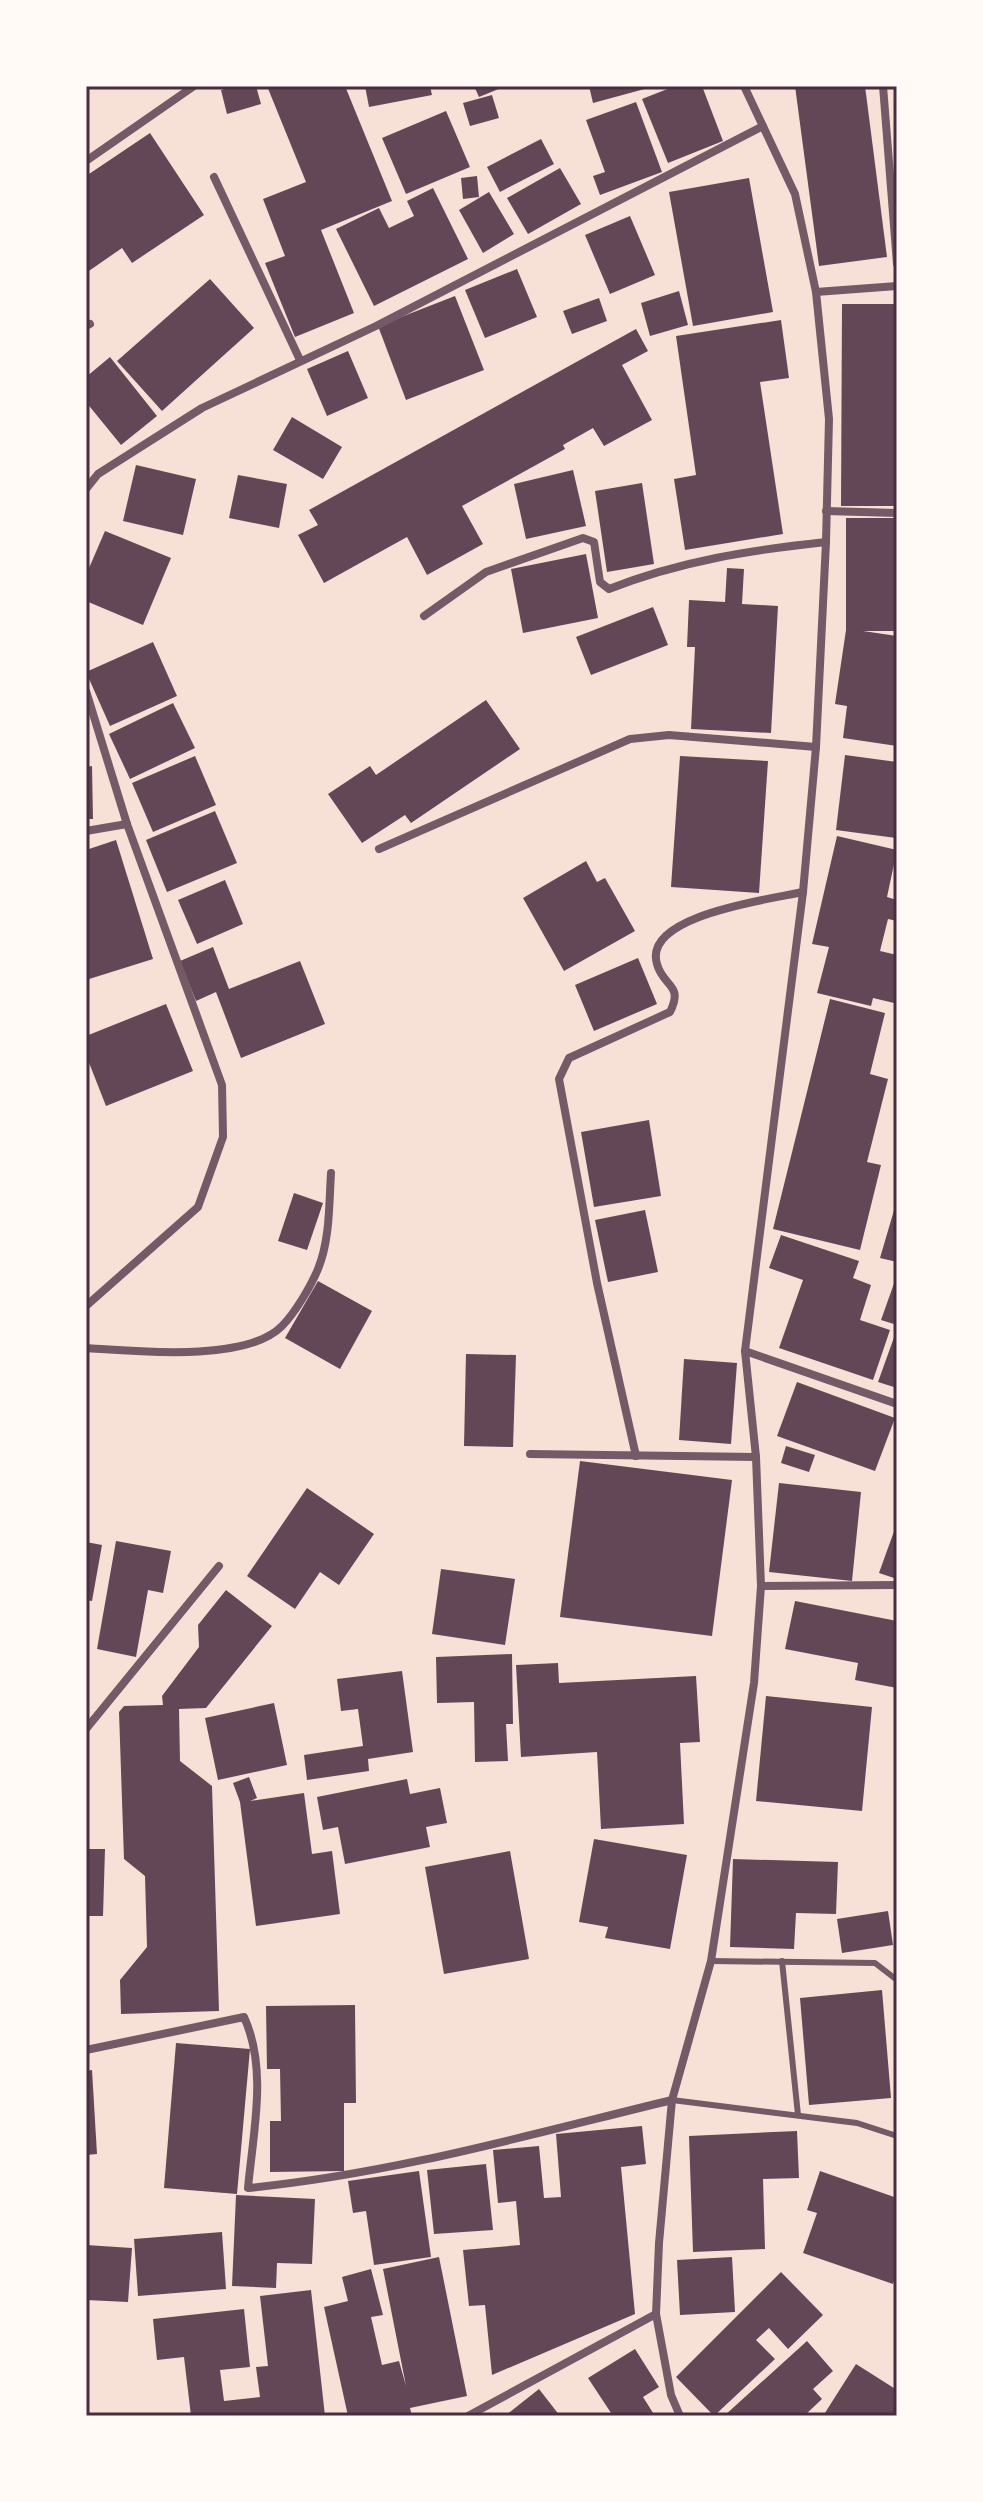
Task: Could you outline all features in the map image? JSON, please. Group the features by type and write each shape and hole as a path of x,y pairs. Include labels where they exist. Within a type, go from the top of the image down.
{"street":[{"path":"86,161 194,86"},
{"path":"680,2416 671,2395 656,2314 672,2100 711,1961 754,1683 761,1586 756,1457 745,1351 803,892 816,747 826,542 829,419 816,292 795,194 744,86"},
{"path":"883,86 897,264"},
{"path":"86,489 98,474 202,408 376,326 763,126"},
{"path":"214,177 300,360"},
{"path":"816,292 897,286"},
{"path":"826,511 897,513"},
{"path":"424,616 486,572 583,538 594,542 600,582 609,589 646,574 733,553 826,542"},
{"path":"86,691 127,824 222,1085 223,1137 198,1207 86,1306"},
{"path":"379,849 630,739 669,735 816,747"},
{"path":"86,831 127,824"},
{"path":"636,1456 594,1268 559,1079 569,1058 670,1012 676,1000 674,990 657,965 656,948 666,934 715,910 803,892"},
{"path":"86,1348 201,1354 253,1340 281,1327 318,1270 327,1229 331,1173"},
{"path":"745,1351 897,1404"},
{"path":"530,1454 756,1457"},
{"path":"86,1729 219,1566"},
{"path":"761,1586 897,1585"},
{"path":"86,2050 244,2017 256,2043 256,2092 248,2188 344,2177 418,2162 672,2100"},
{"path":"468,2416 656,2314"}],"lane":[{"path":"711,1961 875,1963 897,1980"},
{"path":"782,1961 798,2115"},
{"path":"672,2100 857,2123 897,2136"}],"building":[{"path":"256,86 261,104 227,114 221,90"},
{"path":"267,86 345,86 392,201 321,230 354,313 295,337 265,263 285,256 263,199 306,182"},
{"path":"365,86 430,86 432,95 369,107"},
{"path":"474,86 506,86 479,97"},
{"path":"589,86 652,86 652,87 593,103"},
{"path":"675,86 702,86 723,141 668,163 642,99"},
{"path":"795,86 865,86 887,257 819,266"},
{"path":"492,95 499,118 470,126 463,103"},
{"path":"636,102 662,172 600,195 593,176 605,172 586,120"},
{"path":"446,111 470,167 406,194 382,138"},
{"path":"150,133 204,215 132,263 122,248 86,273 86,176"},
{"path":"541,139 554,164 500,192 487,167"},
{"path":"560,168 581,204 528,234 507,198"},
{"path":"477,176 479,197 463,199 461,178"},
{"path":"749,178 773,312 693,326 669,192"},
{"path":"433,188 468,259 374,306 336,229 379,208 389,228 414,216 407,201"},
{"path":"489,192 514,234 483,253 459,210"},
{"path":"630,216 655,275 610,294 585,235"},
{"path":"517,269 537,317 485,338 465,290"},
{"path":"210,279 254,328 162,411 117,361"},
{"path":"679,291 688,325 650,336 641,303"},
{"path":"455,296 484,370 406,400 378,326"},
{"path":"599,298 607,321 572,334 563,311"},
{"path":"842,304 897,304 897,506 841,506"},
{"path":"781,320 789,378 760,382 783,534 685,550 674,479 696,475 676,336"},
{"path":"636,329 648,351 622,365 652,420 604,446 593,428 563,445 565,449 462,506 483,544 427,575 407,537 324,583 298,535 318,525 309,510"},
{"path":"348,351 368,398 327,416 307,369"},
{"path":"110,357 157,416 121,445 86,402 86,377"},
{"path":"292,417 342,447 323,479 273,450"},
{"path":"136,465 196,479 183,535 123,521"},
{"path":"573,470 586,526 526,539 514,484"},
{"path":"238,475 287,484 279,528 229,518"},
{"path":"642,483 654,564 607,572 595,491"},
{"path":"846,518 897,518 897,631 863,631 897,636 897,746 843,738 847,706 835,704 846,630"},
{"path":"105,531 171,558 143,625 86,601 86,575"},
{"path":"586,554 598,618 523,633 511,569"},
{"path":"727,568 744,569 742,604 778,606 771,733 691,729 695,647 687,647 689,600 725,602"},
{"path":"653,607 668,645 591,675 576,637"},
{"path":"153,642 177,696 110,726 86,672"},
{"path":"486,700 520,749 411,823 405,815 362,843 328,794 370,766 376,775"},
{"path":"173,703 195,748 130,779 109,734"},
{"path":"845,755 897,762 896,838 836,830"},
{"path":"195,756 216,805 153,832 132,783"},
{"path":"680,756 768,761 759,893 671,887"},
{"path":"92,766 93,819 86,819 86,767"},
{"path":"215,811 237,863 167,892 146,840"},
{"path":"837,836 897,850 887,897 897,900 897,921 888,919 880,951 897,955 894,1003 873,998 871,1006 817,993 829,947 812,944"},
{"path":"116,840 153,959 86,980 86,850"},
{"path":"586,861 597,882 605,878 635,931 564,971 523,898"},
{"path":"225,880 243,924 197,944 178,900"},
{"path":"213,947 229,989 300,961 325,1024 241,1058 216,992 196,1001 180,961"},
{"path":"638,958 657,1004 594,1031 575,985"},
{"path":"830,999 885,1013 870,1074 888,1079 867,1162 881,1165 860,1250 773,1229"},
{"path":"166,1004 193,1071 106,1106 86,1055 86,1036"},
{"path":"649,1120 661,1196 594,1207 581,1132"},
{"path":"294,1193 323,1203 307,1250 278,1241"},
{"path":"897,1200 897,1262 880,1258"},
{"path":"645,1210 658,1272 608,1282 595,1220"},
{"path":"781,1235 859,1261 853,1278 871,1285 860,1320 890,1330 873,1380 779,1348 803,1280 769,1268"},
{"path":"897,1275 897,1325 881,1320"},
{"path":"318,1281 372,1311 340,1369 285,1338"},
{"path":"897,1329 897,1388 878,1382"},
{"path":"466,1354 516,1355 513,1447 464,1446"},
{"path":"684,1359 737,1363 731,1444 679,1440"},
{"path":"797,1382 895,1418 875,1471 777,1436"},
{"path":"786,1446 815,1455 809,1472 781,1463"},
{"path":"580,1461 732,1480 712,1636 560,1617"},
{"path":"779,1483 861,1492 852,1581 769,1572"},
{"path":"307,1488 374,1534 339,1585 320,1572 295,1609 247,1576"},
{"path":"897,1523 897,1579 879,1573"},
{"path":"116,1541 171,1551 163,1593 148,1590 136,1657 97,1649"},
{"path":"86,1542 102,1545 92,1601 86,1600"},
{"path":"441,1569 515,1579 505,1645 432,1634"},
{"path":"226,1590 272,1626 206,1708 179,1709 180,1761 212,1786 219,2011 121,2014 120,1980 147,1947 145,1876 124,1859 119,1712 124,1706 163,1705 162,1696 199,1647 198,1625"},
{"path":"795,1601 897,1621 897,1688 855,1680 858,1663 785,1649"},
{"path":"512,1654 513,1724 506,1724 508,1761 475,1762 474,1702 437,1703 436,1657"},
{"path":"558,1663 559,1683 696,1676 700,1742 680,1743 684,1824 601,1829 597,1752 521,1757 516,1665"},
{"path":"402,1671 413,1752 368,1759 369,1771 307,1780 304,1755 363,1746 358,1709 341,1711 337,1679"},
{"path":"766,1696 872,1707 862,1811 756,1801"},
{"path":"274,1703 287,1765 218,1780 205,1718"},
{"path":"249,1777 257,1798 250,1801 304,1793 312,1854 332,1851 340,1914 256,1926 240,1802 233,1783"},
{"path":"407,1779 410,1794 440,1788 447,1823 426,1827 430,1847 345,1864 338,1827 323,1830 317,1797"},
{"path":"594,1839 687,1855 670,1949 605,1938 608,1927 579,1922"},
{"path":"86,1849 105,1849 103,1916 86,1916"},
{"path":"510,1851 529,1959 444,1974 425,1867"},
{"path":"733,1859 838,1862 836,1914 796,1913 794,1949 730,1947"},
{"path":"888,1911 893,1945 842,1953 837,1919"},
{"path":"882,1990 891,2098 809,2105 800,1998"},
{"path":"355,2005 356,2103 344,2103 344,2171 270,2172 270,2121 281,2121 280,2069 267,2069 266,2006"},
{"path":"176,2043 250,2049 237,2194 164,2188"},
{"path":"92,2070 97,2154 86,2155 86,2071"},
{"path":"642,2126 646,2164 621,2167 635,2314 492,2375 485,2305 469,2306 463,2250 520,2245 516,2201 498,2203 493,2150 539,2146 544,2198 561,2197 556,2134"},
{"path":"797,2131 799,2178 763,2179 765,2249 693,2252 689,2136"},
{"path":"486,2164 493,2230 434,2234 427,2170"},
{"path":"419,2171 431,2257 374,2265 366,2211 353,2213 348,2181"},
{"path":"820,2171 897,2198 897,2272 893,2284 803,2253 817,2213 807,2210"},
{"path":"236,2195 315,2199 312,2264 277,2263 276,2288 232,2286"},
{"path":"222,2232 226,2289 138,2296 134,2239"},
{"path":"86,2245 132,2248 128,2302 86,2300"},
{"path":"439,2257 467,2396 410,2408 412,2416 348,2416 324,2307 348,2301 342,2277 371,2269 383,2315 371,2317 382,2365 399,2361 406,2386 383,2269"},
{"path":"732,2257 735,2312 680,2315 677,2260"},
{"path":"781,2272 823,2315 788,2349 769,2328 756,2340 775,2359 714,2416 676,2377"},
{"path":"311,2290 325,2416 191,2416 184,2357 157,2360 153,2319 244,2309 250,2367 220,2370 224,2401 260,2397 256,2367 268,2366 260,2296"},
{"path":"807,2341 833,2371 813,2389 822,2399 804,2416 724,2416"},
{"path":"635,2349 659,2387 643,2397 655,2416 613,2416 588,2378"},
{"path":"856,2364 897,2390 897,2416 823,2416"},
{"path":"539,2389 560,2416 505,2416"}]}
